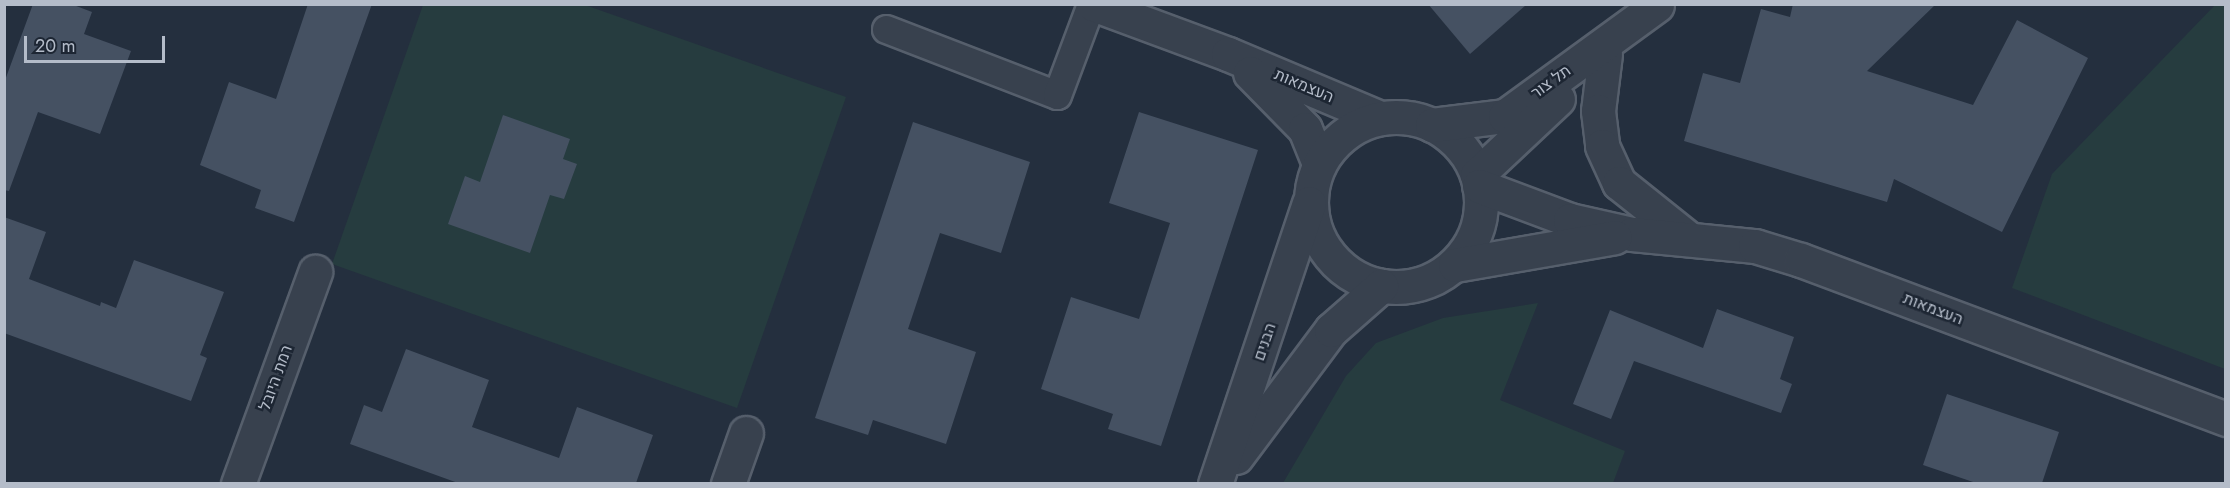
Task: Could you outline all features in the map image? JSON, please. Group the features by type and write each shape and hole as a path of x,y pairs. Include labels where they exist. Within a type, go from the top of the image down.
{"street":[{"name":"העצמאות","path":"1092,4 1228,54 1380,118"},
{"name":"תל צור","path":"1478,181 1657,5"},
{"name":"תל צור","path":"1432,125 1505,116 1657,5"},
{"name":"העצמאות","path":"1228,54 1280,99 1305,129 1319,164"},
{"path":"1605,54 1598,111 1602,146 1619,183 1688,238"},
{"path":"1406,117 1432,125 1455,140 1478,181 1479,223 1455,265 1433,280 1407,288 1381,286 1353,277 1330,258 1315,232 1311,198 1319,164 1354,128 1380,118 1406,117"},
{"name":"העצמאות","path":"1478,181 1570,220 1632,234 1755,246 1801,260 2226,419"},
{"name":"הבנים","path":"1217,483 1311,198"},
{"name":"העצמאות","path":"1455,265 1632,234"},
{"name":"רמת היובל","path":"238,483 315,272"},
{"name":"הבנים","path":"1217,483 1316,348 1351,308 1381,286"},
{"path":"728,483 746,433"}],"lane":[{"path":"885,29 1057,95 1092,4"}],"green space":[{"path":"423,5 585,5 846,97 737,408 332,264"},
{"path":"2215,5 2226,5 2225,369 2012,288 2052,174"},
{"path":"1538,303 1500,400 1625,451 1613,483 1283,483 1346,376 1376,343 1443,318"}],"building":[{"path":"33,4 71,4 92,12 84,34 131,51 100,134 38,112 9,191 4,190 4,83"},
{"path":"308,4 372,4 294,222 255,208 261,190 200,165 229,82 276,99"},
{"path":"1428,4 1527,4 1470,54"},
{"path":"1793,4 1936,4 1867,71 1973,105 2017,20 2088,58 2002,232 1894,179 1887,202 1684,141 1703,73 1740,83 1761,9 1790,17"},
{"path":"1139,112 1258,150 1161,446 1108,429 1113,414 1041,389 1071,297 1139,319 1170,223 1109,203"},
{"path":"503,115 570,139 563,159 577,164 564,199 550,195 530,253 448,224 465,176 480,182"},
{"path":"913,122 1030,162 1001,253 940,233 908,329 976,352 946,444 873,420 868,435 815,418"},
{"path":"4,217 46,232 29,279 100,306 101,302 116,308 134,260 224,292 200,355 207,358 191,401 4,333"},
{"path":"1717,309 1794,337 1780,379 1792,384 1781,413 1634,361 1611,419 1573,404 1610,310 1703,348"},
{"path":"406,349 489,380 472,427 559,458 577,407 653,435 636,483 458,483 350,444 364,405 382,412"},
{"path":"1947,394 2059,432 2042,483 1976,483 1923,465"}]}
